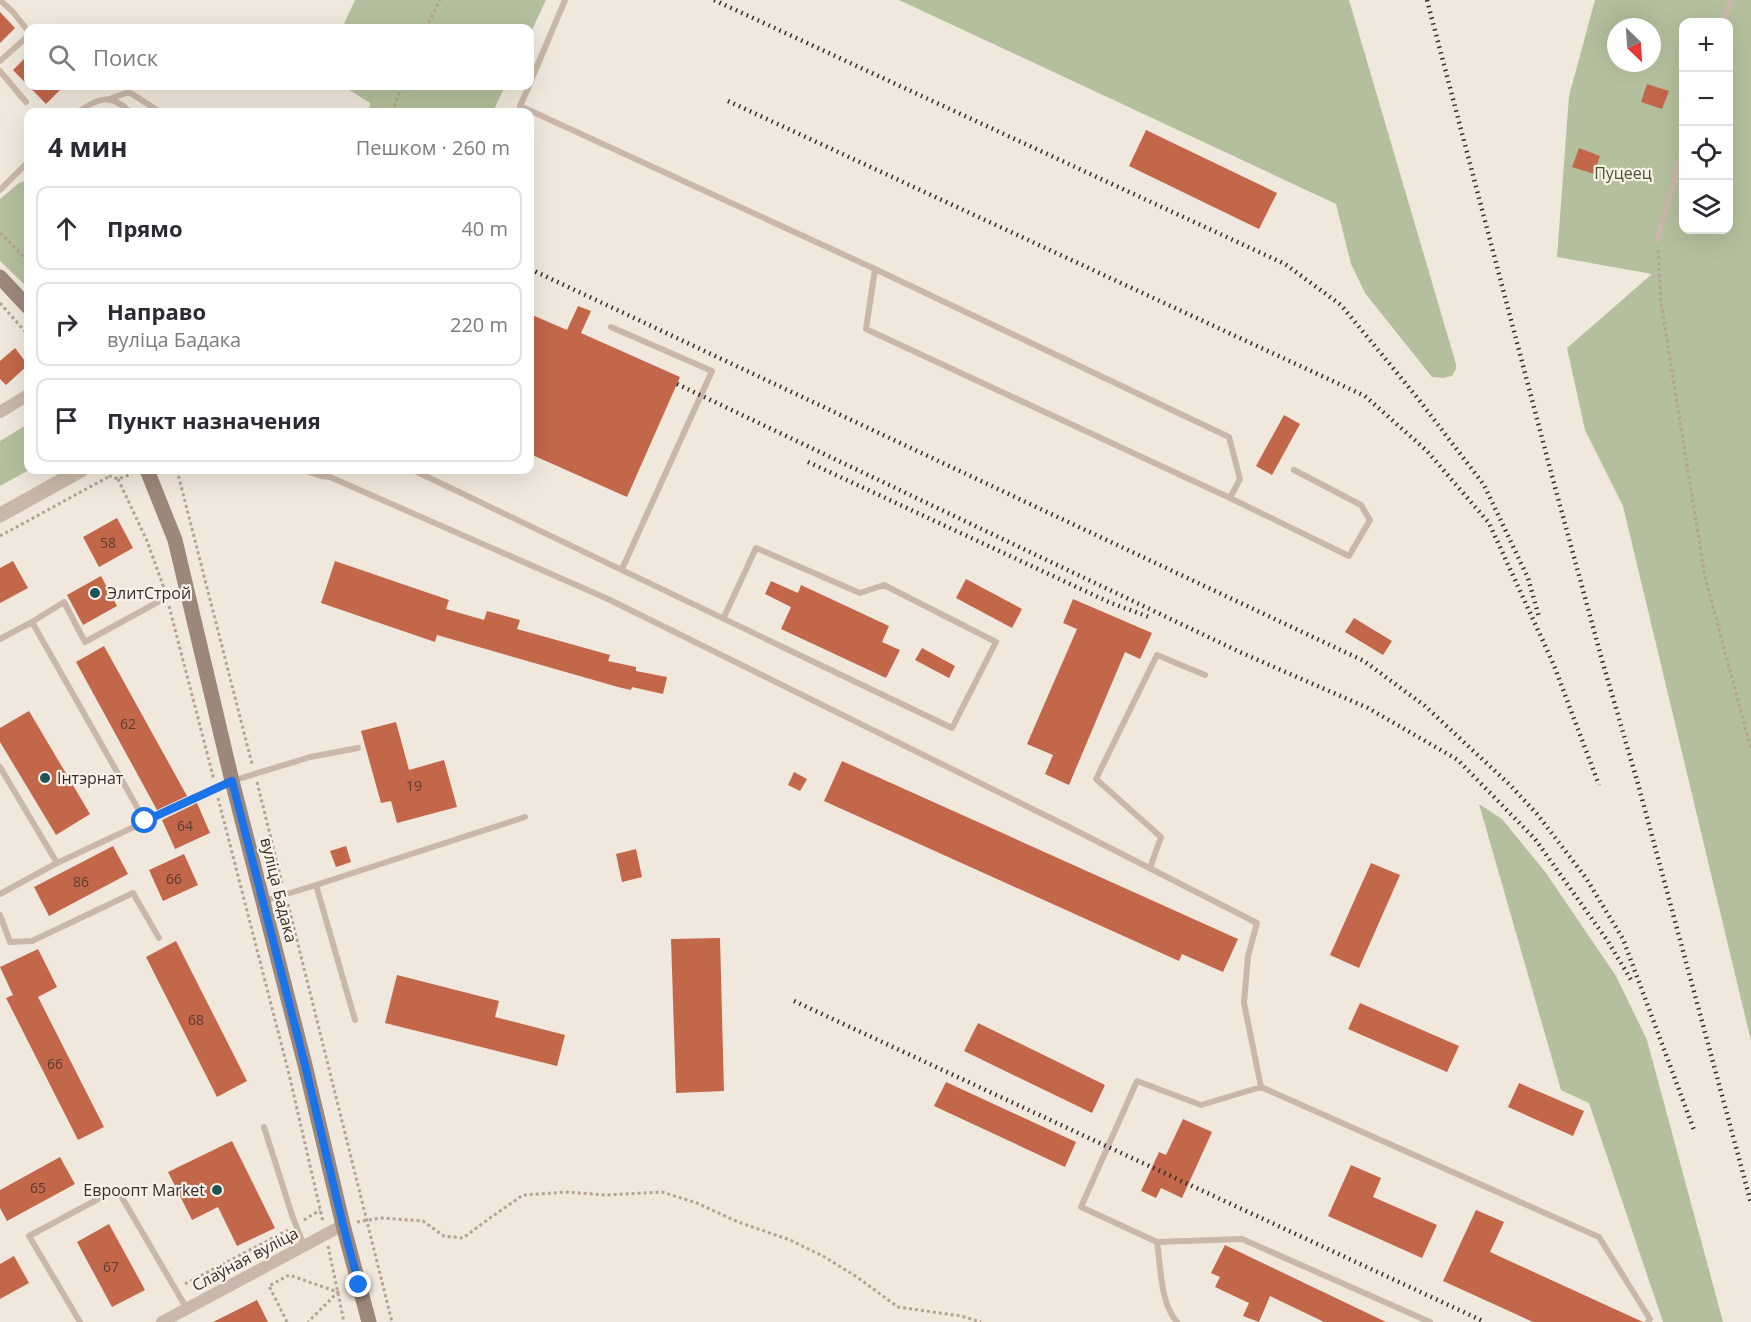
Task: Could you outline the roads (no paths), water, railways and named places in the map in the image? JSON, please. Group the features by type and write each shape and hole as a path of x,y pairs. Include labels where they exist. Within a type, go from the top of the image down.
{"main road":[{"path":"0,277 24,303"},
{"name":"вуліца Бадака","path":"142,474 175,540 232,781 369,1322"}],"street":[{"path":"0,412 24,397"},
{"path":"0,515 74,474"},
{"name":"Слаўная вуліца","path":"162,1322 343,1225"}],"lane":[{"path":"0,0 13,12 24,28"},
{"path":"534,72 565,0"},
{"path":"1725,18 1731,0"},
{"path":"0,61 24,38"},
{"path":"0,71 26,102"},
{"path":"518,108 526,90"},
{"path":"84,108 96,100 109,99 129,92 154,108"},
{"path":"109,99 126,108"},
{"path":"534,116 875,269 1229,437 1240,479 1230,498"},
{"path":"1657,240 1679,162"},
{"path":"0,190 24,166"},
{"path":"875,269 866,329 1230,498 1349,556 1370,520 1361,505 1294,470"},
{"path":"611,327 712,371 622,569"},
{"path":"315,474 330,477 608,599 1257,922 1248,956 1244,1003 1261,1087"},
{"path":"421,474 952,728 996,642 884,585 860,593 756,548 723,617"},
{"path":"0,639 64,603 85,642 167,597 186,591"},
{"path":"33,622 145,821"},
{"path":"1150,868 1161,837 1095,779 1157,656 1205,675"},
{"path":"0,894 57,863 232,781 310,757 358,748"},
{"path":"0,767 57,863"},
{"path":"263,901 525,817"},
{"path":"316,885 355,1020"},
{"path":"0,915 10,942 32,941 133,893 159,938"},
{"path":"1430,1322 1242,1239 1157,1242 1081,1207 1137,1081 1201,1105 1261,1087 1599,1237 1650,1319 1648,1322"},
{"path":"264,1127 304,1246"},
{"path":"80,1322 29,1236 117,1190 187,1309"},
{"path":"1157,1242 1165,1299 1169,1313 1177,1322"}],"railway":[{"path":"714,0 1285,264 1341,305 1416,396 1484,485 1528,578 1539,617"},
{"path":"1427,0 1552,476 1751,1203"},
{"path":"728,101 1365,396 1427,451 1489,523 1553,663 1599,785"},
{"path":"534,271 1364,661 1425,706 1509,784 1537,814 1586,878 1623,939 1694,1130"},
{"path":"677,384 1242,653 1368,708 1458,760 1535,839 1607,940 1633,983"},
{"path":"808,462 1111,603 1149,617"},
{"path":"794,1001 1485,1322"}],"place":[{"name":"ЭлитСтрой","path":"95,593"},
{"name":"Інтэрнат","path":"45,778"},
{"name":"Евроопт Market","path":"217,1190"}],"park label":[{"name":"Пуцеец","path":"1623,173"}]}
